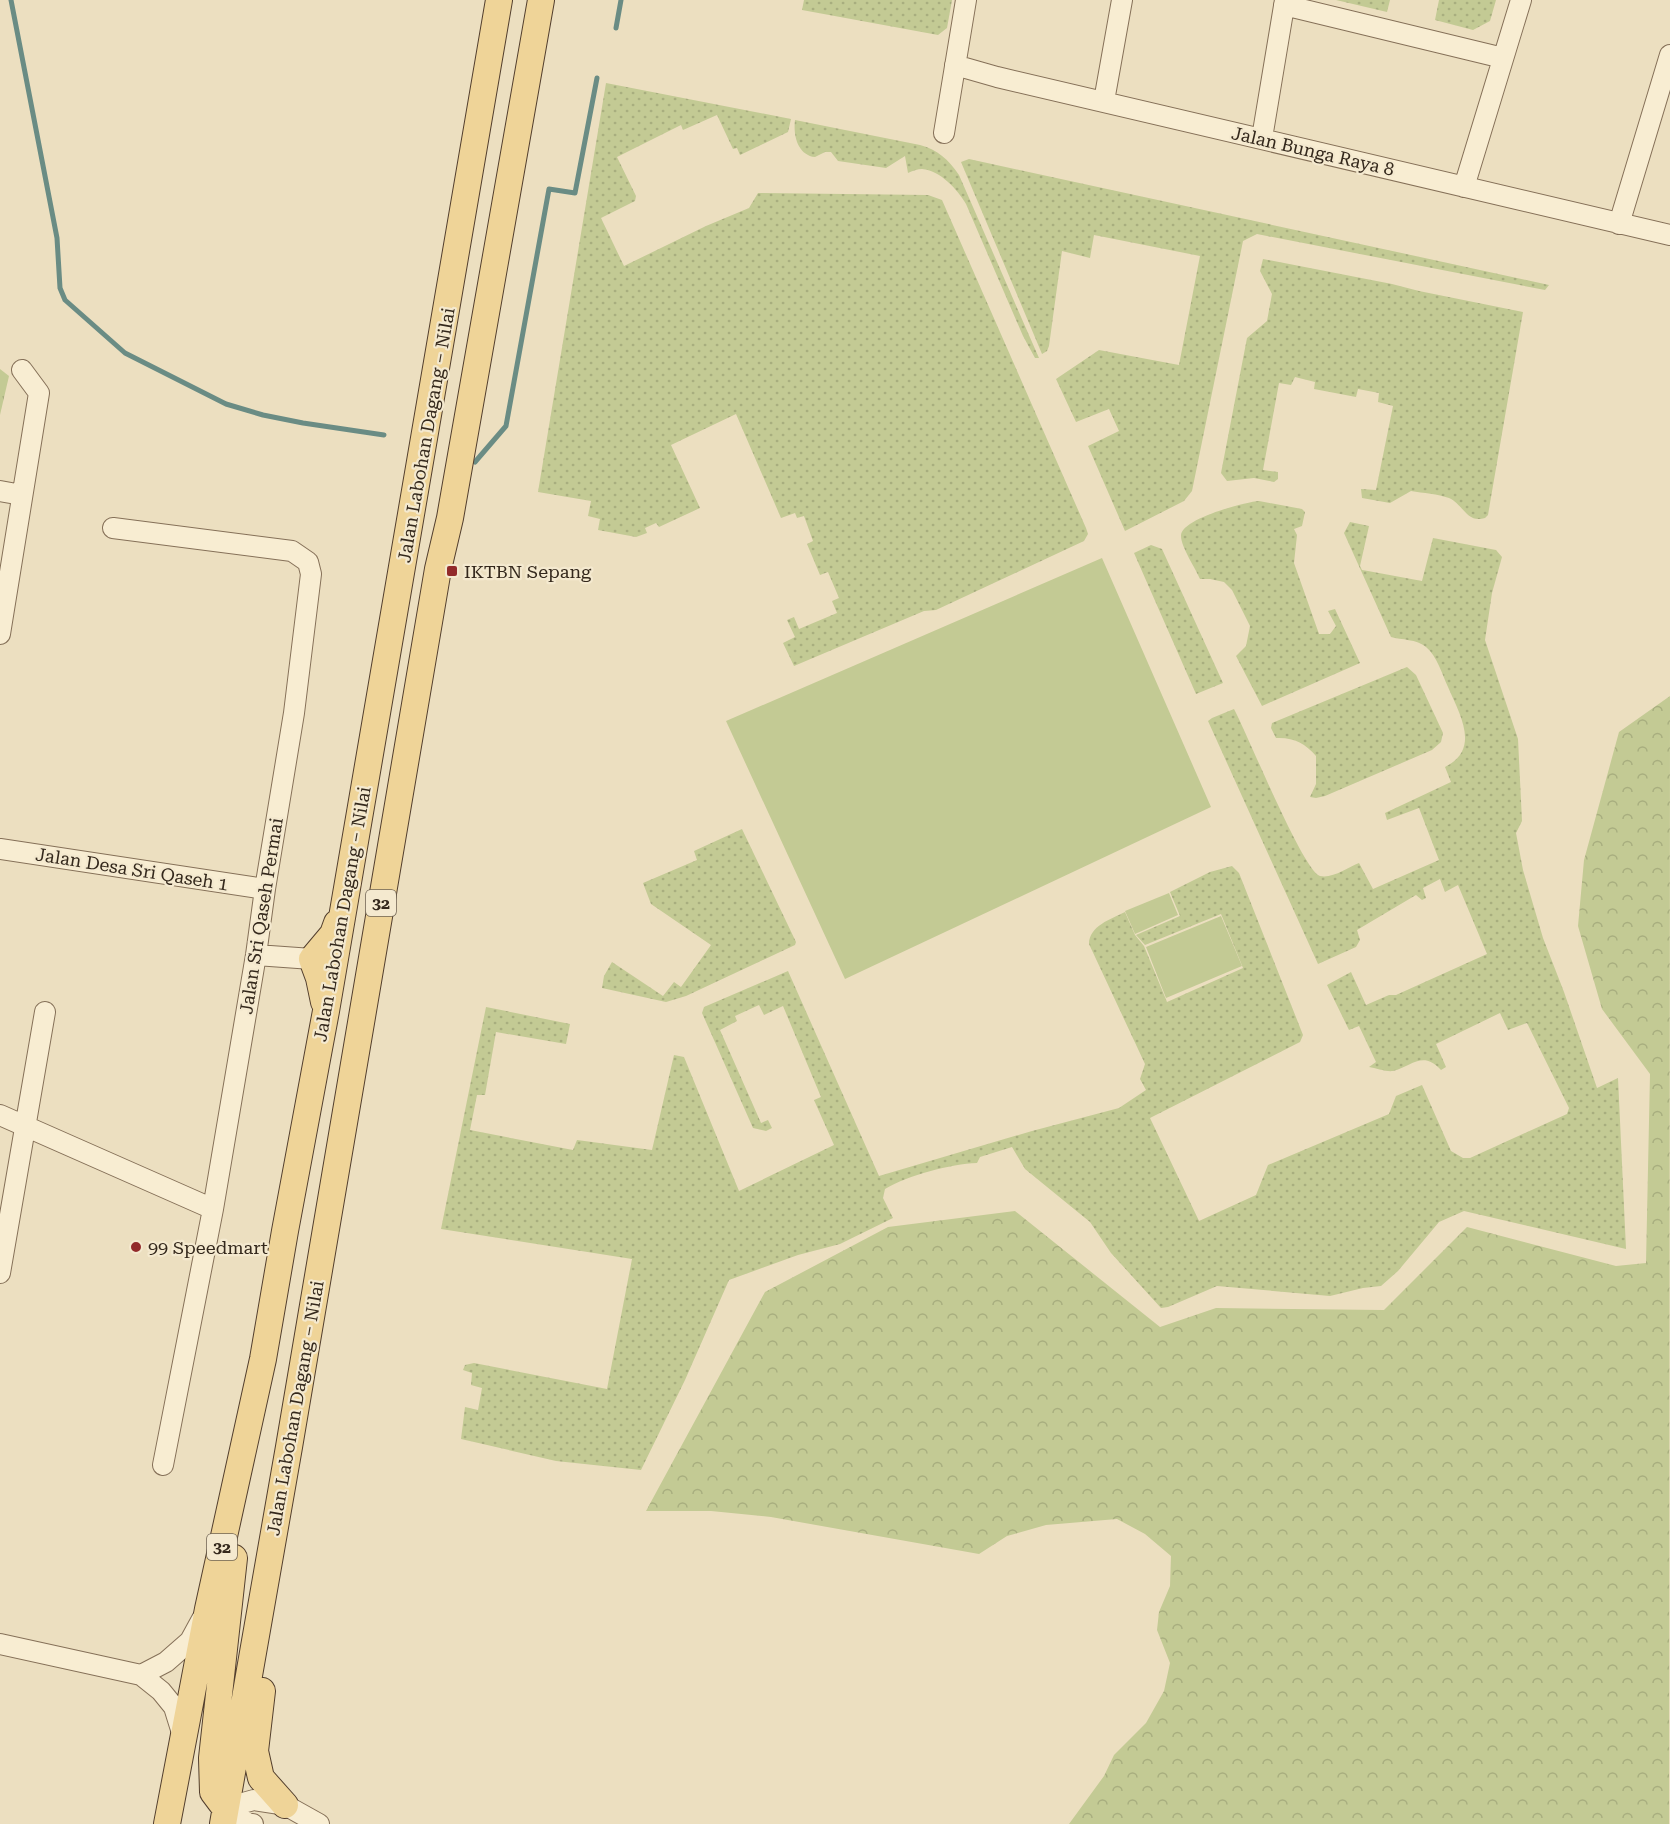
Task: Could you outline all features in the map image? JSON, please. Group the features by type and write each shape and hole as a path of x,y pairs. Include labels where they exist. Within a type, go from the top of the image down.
{"main road":[{"name":"Jalan Labohan Dagang ‒ Nilai","path":"167,1824 208,1609 263,1359 344,908 499,0"},
{"name":"Jalan Labohan Dagang ‒ Nilai","path":"224,1816 438,569 450,518 541,0"},
{"path":"326,1011 319,978 312,959 333,934 344,908"},
{"path":"205,1824 224,1816 213,1792 212,1758 245,1445"},
{"path":"285,1804 261,1778 255,1751 289,1447"}],"street":[{"path":"944,133 966,0"},
{"path":"1104,101 1122,0"},
{"path":"1464,187 1521,0"},
{"path":"1262,138 1285,2 1503,58"},
{"path":"1618,224 1670,55"},
{"name":"Jalan Bunga Raya 8","path":"956,65 1670,235"},
{"path":"0,634 39,393 22,370"},
{"path":"0,491 22,495"},
{"name":"Jalan Sri Qaseh Permai","path":"113,528 292,551 308,562 311,574 294,713 256,955 213,1209 163,1465"},
{"name":"Jalan Desa Sri Qaseh 1","path":"0,849 265,890"},
{"path":"256,955 312,959"},
{"path":"0,1273 45,1012"},
{"path":"0,1114 213,1209"},
{"path":"141,1675 166,1662 189,1641 208,1609"},
{"path":"0,1644 141,1675 161,1691 174,1707 183,1736"},
{"path":"224,1816 255,1800 285,1804 318,1824"},
{"path":"224,1816 253,1824"}],"green space":[{"path":"804,0 952,0 947,28 938,35 802,10"},
{"path":"1336,0 1390,0 1387,12"},
{"path":"1439,0 1496,0 1490,21 1473,30 1435,20"},
{"path":"606,83 791,119 788,132 740,155 737,148 733,149 717,115 683,130 681,125 617,157 636,196 635,201 601,218 624,266 749,208 758,193 928,195 942,200 1086,528 1088,534 1084,541 936,610 924,611 794,666 783,643 795,637 787,620 794,617 799,629 837,613 832,601 839,598 828,572 820,575 807,544 813,541 804,516 797,518 795,513 781,518 736,414 671,445 700,508 659,527 656,523 645,528 647,533 636,537 598,530 600,519 588,516 591,501 538,492"},
{"path":"795,120 920,145 937,152 947,160 959,175 1039,358 1035,358 1023,336 966,204 953,187 942,177 929,170 920,169 908,173 905,156 886,168 838,161 831,152 815,157 804,153 796,138"},
{"path":"969,159 1549,285 1545,290 1257,234 1243,241 1192,491 1184,501 1125,531 1088,446 1119,431 1109,409 1076,422 1056,379 1099,350 1179,365 1200,256 1094,235 1090,258 1062,251 1049,346 1042,354 961,162"},
{"path":"1263,259 1523,312 1488,515 1485,518 1469,516 1449,498 1430,494 1411,491 1390,503 1362,498 1361,489 1376,490 1393,406 1378,402 1379,393 1358,389 1356,397 1314,389 1315,382 1295,377 1291,385 1279,383 1263,470 1278,472 1278,479 1274,482 1254,478 1227,481 1221,473 1247,338 1267,321 1272,294 1260,271"},
{"path":"0,369 9,376 0,415"},
{"path":"1259,501 1302,509 1305,512 1302,526 1294,529 1297,535 1294,563 1319,634 1330,634 1336,626 1328,611 1335,609 1360,663 1262,706 1236,656 1246,646 1250,626 1232,590 1224,582 1200,579 1186,552 1181,536 1183,530 1191,524 1214,512"},
{"path":"1350,522 1369,526 1360,566 1362,570 1422,581 1433,538 1496,550 1502,557 1492,593 1485,640 1518,739 1522,821 1516,833 1523,870 1543,938 1597,1088 1618,1078 1626,1249 1464,1211 1439,1222 1398,1271 1381,1286 1330,1296 1217,1286 1161,1308 1111,1253 1090,1222 1025,1169 1012,1147 980,1157 977,1163 930,1171 894,1184 885,1189 883,1198 893,1218 840,1244 798,1255 729,1280 685,1380 641,1470 556,1461 461,1439 465,1407 478,1410 482,1388 471,1385 472,1373 463,1370 465,1365 474,1363 607,1389 632,1259 441,1229 486,1007 570,1024 566,1044 496,1032 485,1095 477,1095 470,1130 573,1150 577,1140 652,1150 674,1055 684,1057 739,1191 834,1145 814,1100 821,1097 783,1006 764,1015 759,1005 735,1016 737,1021 720,1030 761,1123 768,1120 772,1128 766,1131 753,1128 702,1013 704,1007 788,971 879,1176 1119,1108 1146,1090 1140,1079 1145,1064 1089,944 1090,938 1102,924 1125,912 1135,935 1144,946 1167,1002 1243,968 1221,914 1145,945 1136,935 1180,916 1170,892 1210,872 1232,866 1239,873 1303,1035 1300,1042 1150,1118 1199,1221 1256,1195 1268,1165 1389,1114 1396,1096 1422,1085 1451,1151 1463,1158 1470,1158 1567,1114 1569,1108 1527,1023 1508,1030 1500,1013 1436,1044 1446,1067 1441,1070 1435,1064 1423,1060 1393,1071 1369,1067 1376,1062 1359,1026 1349,1030 1327,985 1351,972 1366,1005 1389,995 1396,995 1487,954 1458,885 1445,892 1440,879 1423,888 1426,898 1422,900 1416,895 1357,930 1360,940 1356,947 1318,964 1208,721 1234,709 1301,851 1320,876 1335,874 1359,863 1373,889 1439,860 1419,808 1387,820 1385,813 1451,782 1445,767 1456,760 1462,751 1465,741 1462,720 1439,666 1430,651 1418,642 1391,637 1344,533"},
{"path":"1151,545 1162,549 1223,683 1196,694 1134,553"},
{"path":"1102,558 1211,807 845,979 726,721"},
{"path":"1407,667 1416,675 1443,733 1441,742 1432,750 1325,796 1310,797 1316,784 1316,756 1298,742 1276,738 1271,728 1272,723"},
{"path":"1670,696 1669,1824 1069,1824 1104,1776 1114,1755 1146,1723 1164,1691 1170,1663 1157,1630 1159,1612 1170,1586 1171,1556 1145,1534 1117,1519 1046,1525 1007,1536 979,1554 771,1517 711,1511 646,1511 765,1292 888,1227 1015,1211 1160,1327 1216,1308 1384,1310 1467,1227 1616,1266 1646,1263 1650,1074 1602,1009 1578,926 1584,860 1619,732"},
{"path":"742,829 796,942 795,945 686,996 666,1002 602,988 604,976 612,962 663,996 674,982 681,987 711,945 651,904 643,883 697,860 694,851"},
{"path":"1169,893 1178,915 1135,934 1125,911"},
{"path":"1221,916 1242,966 1166,998 1146,947"}],"waterway":[{"path":"11,0 57,238 60,288 65,300 125,353 226,404 263,415 303,423 384,435"},
{"path":"616,28 621,0"},
{"path":"475,462 506,426 549,189 575,193 597,78"}],"place":[{"name":"IKTBN Sepang","path":"452,571"},
{"name":"99 Speedmart","path":"136,1247"}]}
